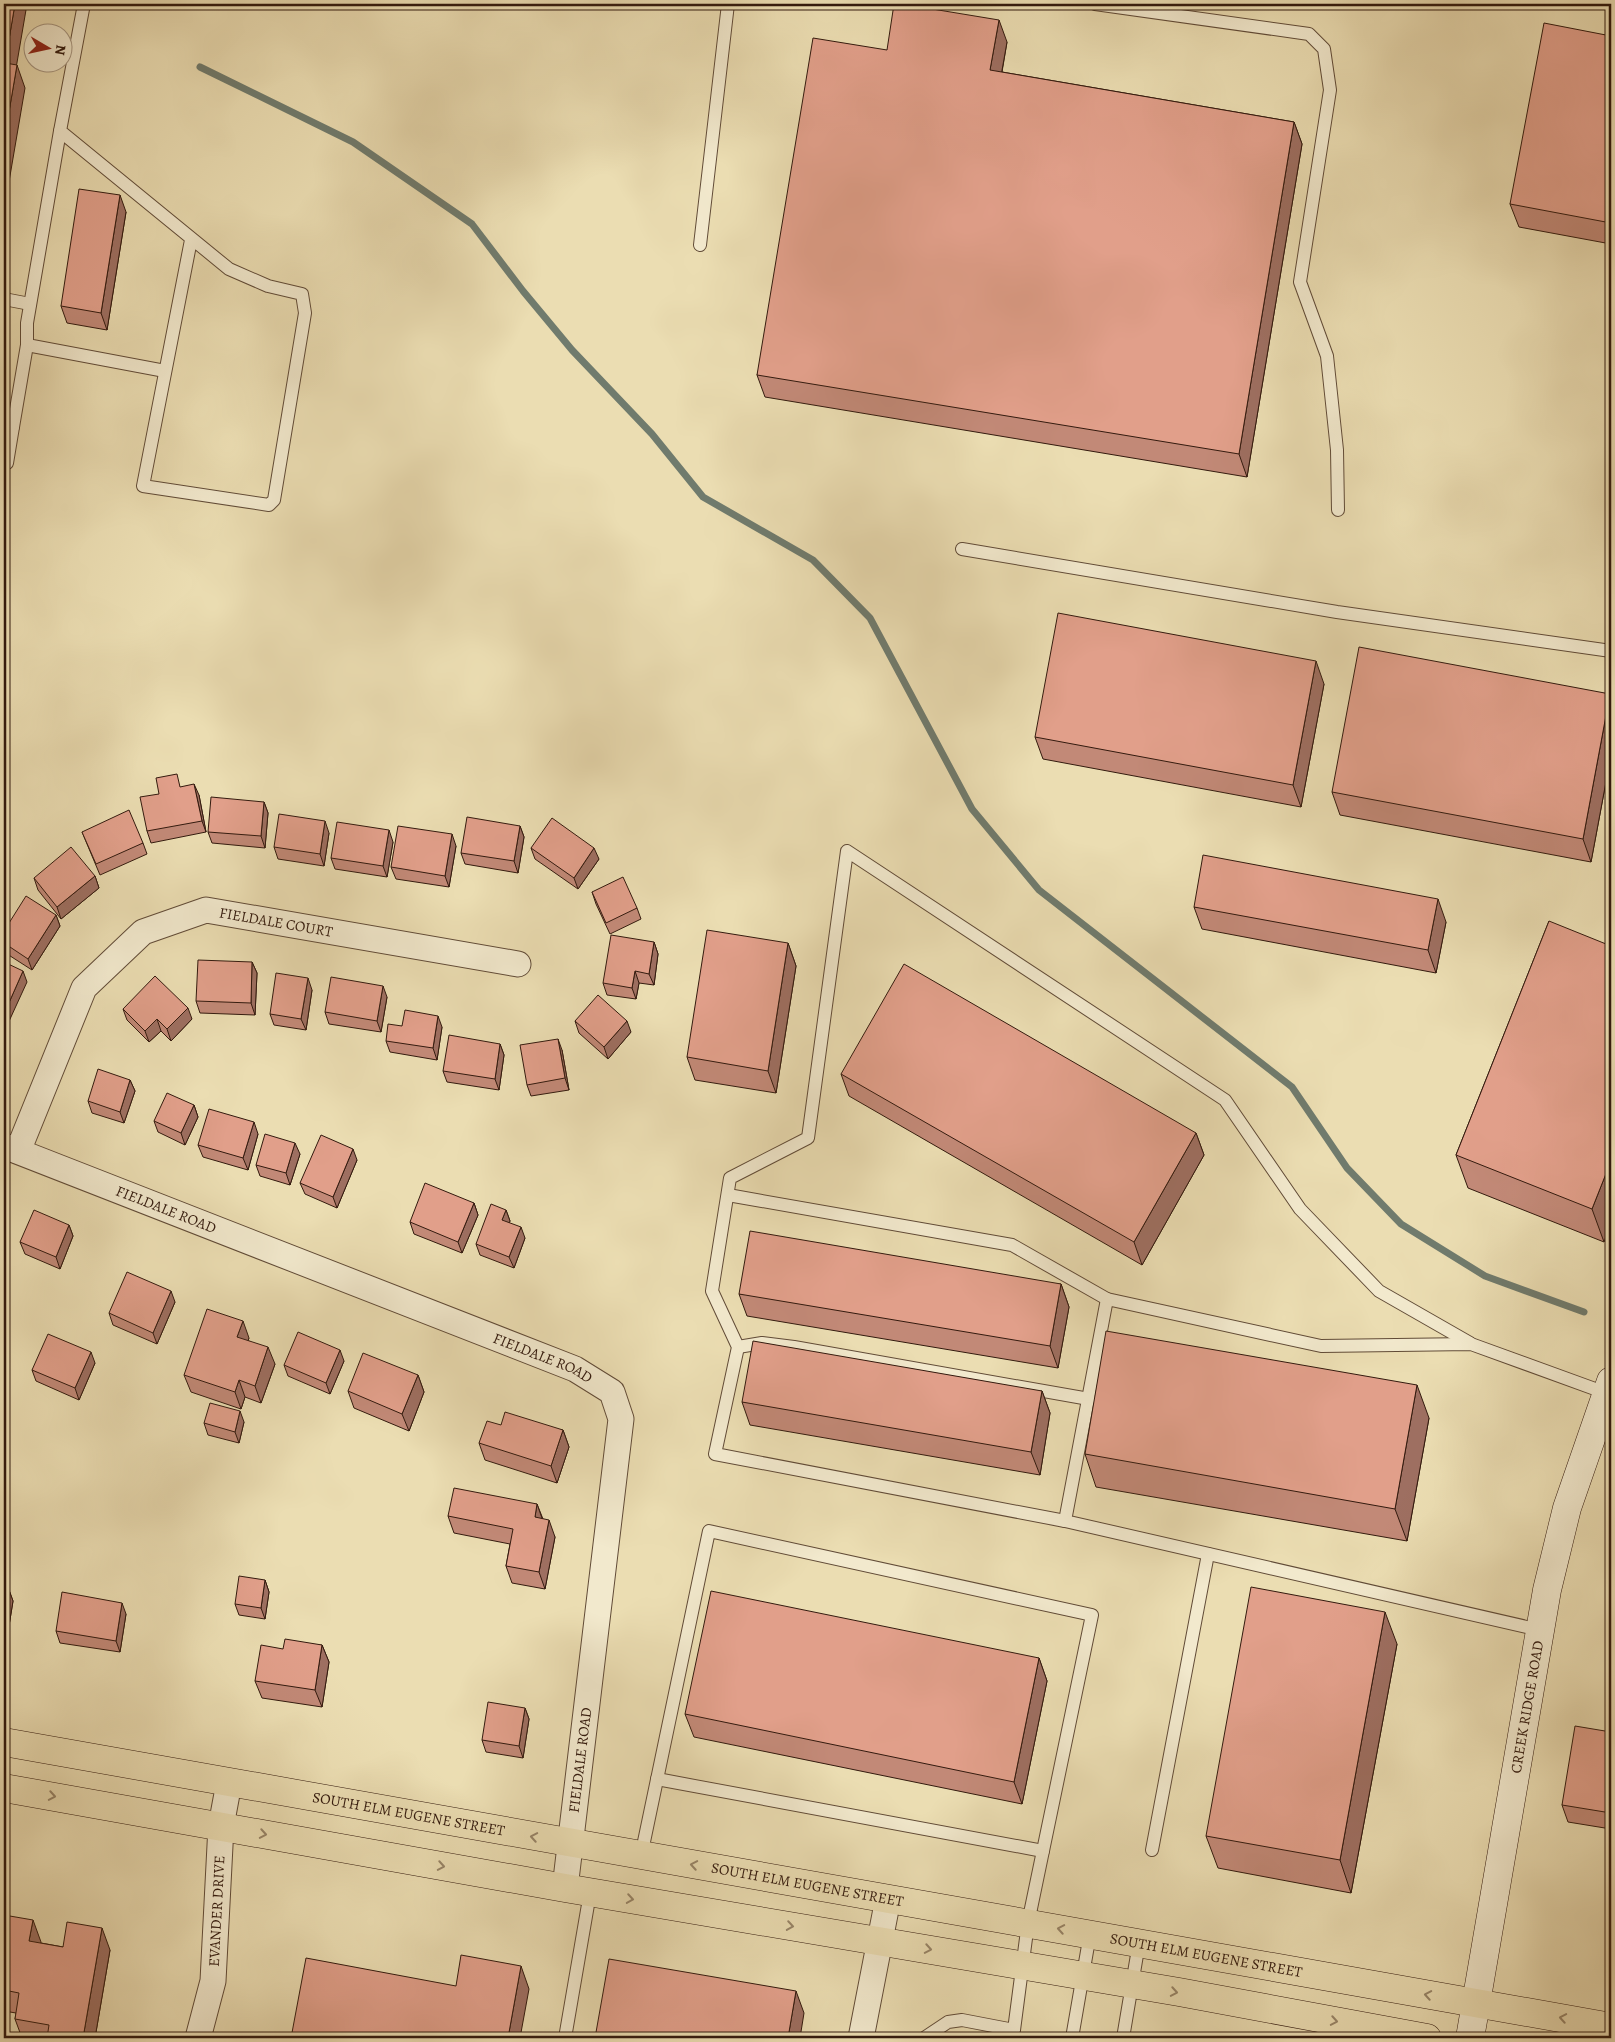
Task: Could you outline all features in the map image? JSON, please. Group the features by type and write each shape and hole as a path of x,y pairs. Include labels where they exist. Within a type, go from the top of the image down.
{"main road":[{"name":"CREEK RIDGE ROAD","path":"1470,2038 1547,1590 1567,1508 1609,1387"},
{"name":"SOUTH ELM EUGENE STREET","path":"4,1742 1611,2027"},
{"path":"4,1788 577,1890 1133,1984 1427,2038"}],"street":[{"name":"FIELDALE COURT","path":"11,1149 84,988 143,932 206,910 518,964"},
{"name":"FIELDALE ROAD","path":"11,1149 576,1369 612,1392 621,1419 570,1843 577,1890"},
{"name":"EVANDER DRIVE","path":"198,2038 213,1981 221,1826 228,1783"},
{"path":"862,2038 888,1899"}],"lane":[{"path":"7,462 8,426 27,345 27,323 30,304 84,4"},
{"path":"700,245 728,4"},
{"path":"1095,4 1309,34 1324,49 1330,90 1300,282 1327,356 1337,450 1338,510"},
{"path":"60,131 228,269 268,286 302,294 305,313 274,500 269,505 143,486 191,240"},
{"path":"4,299 30,304"},
{"path":"27,345 165,371"},
{"path":"962,550 1337,612 1611,651"},
{"path":"1540,1630 1065,1521 715,1454 738,1347 712,1291 730,1178 808,1138 848,851 1225,1100 1300,1209 1379,1291 1470,1344 1609,1387"},
{"path":"728,1194 1012,1245 1107,1299 1321,1346 1470,1344"},
{"path":"1065,1521 1107,1299"},
{"path":"738,1347 762,1343 794,1347 1088,1399"},
{"path":"641,1856 709,1531 1092,1615 1028,1923 1015,2034 962,2020 948,2022 924,2038"},
{"path":"1152,1850 1208,1554"},
{"path":"657,1779 1043,1851"},
{"path":"565,2038 577,1890"},
{"path":"1072,2038 1090,1934"},
{"path":"1123,2038 1139,1943"}],"building":[{"path":"4,4 15,4 5,63 17,65 4,141"},
{"path":"894,4 999,20 990,70 1294,122 1239,454 757,375 813,38 887,50"},
{"path":"1544,23 1611,36 1611,223 1510,204"},
{"path":"79,189 120,195 101,313 61,306"},
{"path":"1058,613 1316,661 1293,785 1035,737"},
{"path":"1359,647 1610,694 1583,839 1332,792"},
{"path":"177,774 180,787 194,784 202,821 147,831 140,797 159,794 156,778"},
{"path":"211,797 264,802 261,836 208,832"},
{"path":"129,810 143,843 96,864 82,832"},
{"path":"279,814 325,821 320,854 274,847"},
{"path":"467,817 520,826 514,861 461,853"},
{"path":"552,818 594,848 574,878 531,848"},
{"path":"337,822 389,830 383,866 331,858"},
{"path":"398,826 452,834 445,876 391,867"},
{"path":"71,847 95,876 57,907 34,878"},
{"path":"1203,855 1438,899 1428,950 1194,907"},
{"path":"623,877 637,908 606,923 592,892"},
{"path":"26,896 56,915 28,959 4,943 4,931"},
{"path":"1549,921 1611,946 1611,1161 1592,1209 1456,1155"},
{"path":"707,930 788,943 768,1071 687,1057"},
{"path":"611,935 654,942 649,974 635,971 632,988 603,983"},
{"path":"198,960 252,962 251,1003 196,1001"},
{"path":"4,962 23,971 4,1014"},
{"path":"904,964 1196,1133 1134,1242 841,1074"},
{"path":"276,973 308,978 301,1019 270,1014"},
{"path":"155,976 188,1008 167,1029 157,1019 145,1031 123,1009"},
{"path":"331,977 383,986 377,1021 325,1012"},
{"path":"598,995 627,1021 604,1047 575,1021"},
{"path":"405,1010 438,1016 433,1048 386,1041 388,1024 402,1026"},
{"path":"449,1035 500,1044 495,1079 443,1071"},
{"path":"558,1039 565,1078 527,1085 520,1045"},
{"path":"98,1069 130,1080 120,1112 88,1101"},
{"path":"167,1093 194,1105 181,1133 154,1121"},
{"path":"209,1109 254,1122 243,1158 198,1145"},
{"path":"265,1134 295,1143 286,1173 256,1165"},
{"path":"321,1135 353,1149 333,1197 300,1183"},
{"path":"425,1183 474,1203 458,1242 410,1222"},
{"path":"491,1204 506,1210 502,1220 521,1227 509,1257 476,1244"},
{"path":"34,1210 69,1225 56,1257 20,1242"},
{"path":"750,1231 1061,1284 1050,1346 739,1294"},
{"path":"127,1272 171,1291 153,1333 109,1313"},
{"path":"207,1309 243,1321 237,1337 268,1347 255,1386 239,1380 235,1392 184,1375"},
{"path":"1106,1331 1417,1385 1395,1509 1085,1454"},
{"path":"298,1332 340,1350 326,1383 284,1365"},
{"path":"48,1334 91,1352 75,1388 32,1370"},
{"path":"753,1341 1042,1391 1031,1452 742,1402"},
{"path":"363,1353 418,1375 402,1414 348,1391"},
{"path":"210,1403 240,1411 235,1432 204,1423"},
{"path":"505,1412 563,1430 551,1466 479,1443 487,1421 501,1425"},
{"path":"454,1488 537,1504 535,1517 549,1520 539,1572 506,1566 513,1529 448,1516"},
{"path":"239,1576 265,1580 261,1608 235,1604"},
{"path":"1251,1587 1385,1612 1340,1860 1206,1836"},
{"path":"4,1589 9,1590 4,1621"},
{"path":"711,1591 1039,1658 1014,1782 685,1714"},
{"path":"62,1592 122,1603 116,1641 56,1631"},
{"path":"285,1639 322,1645 315,1690 255,1681 261,1645 283,1649"},
{"path":"488,1702 525,1708 519,1746 482,1740"},
{"path":"1575,1726 1611,1732 1611,1813 1562,1805"},
{"path":"4,1915 33,1920 29,1941 63,1947 67,1922 102,1928 83,2038 47,2038 49,2025 15,2019 19,1993 4,1990"},
{"path":"461,1955 521,1966 508,2038 291,2038 306,1958 456,1986"},
{"path":"609,1959 796,1991 788,2038 595,2038"}],"waterway":[{"path":"200,67 353,142 472,224 523,291 572,350 652,434 703,497 813,560 870,618 972,809 1039,890 1292,1087 1347,1168 1401,1224 1485,1276 1584,1312"}]}
